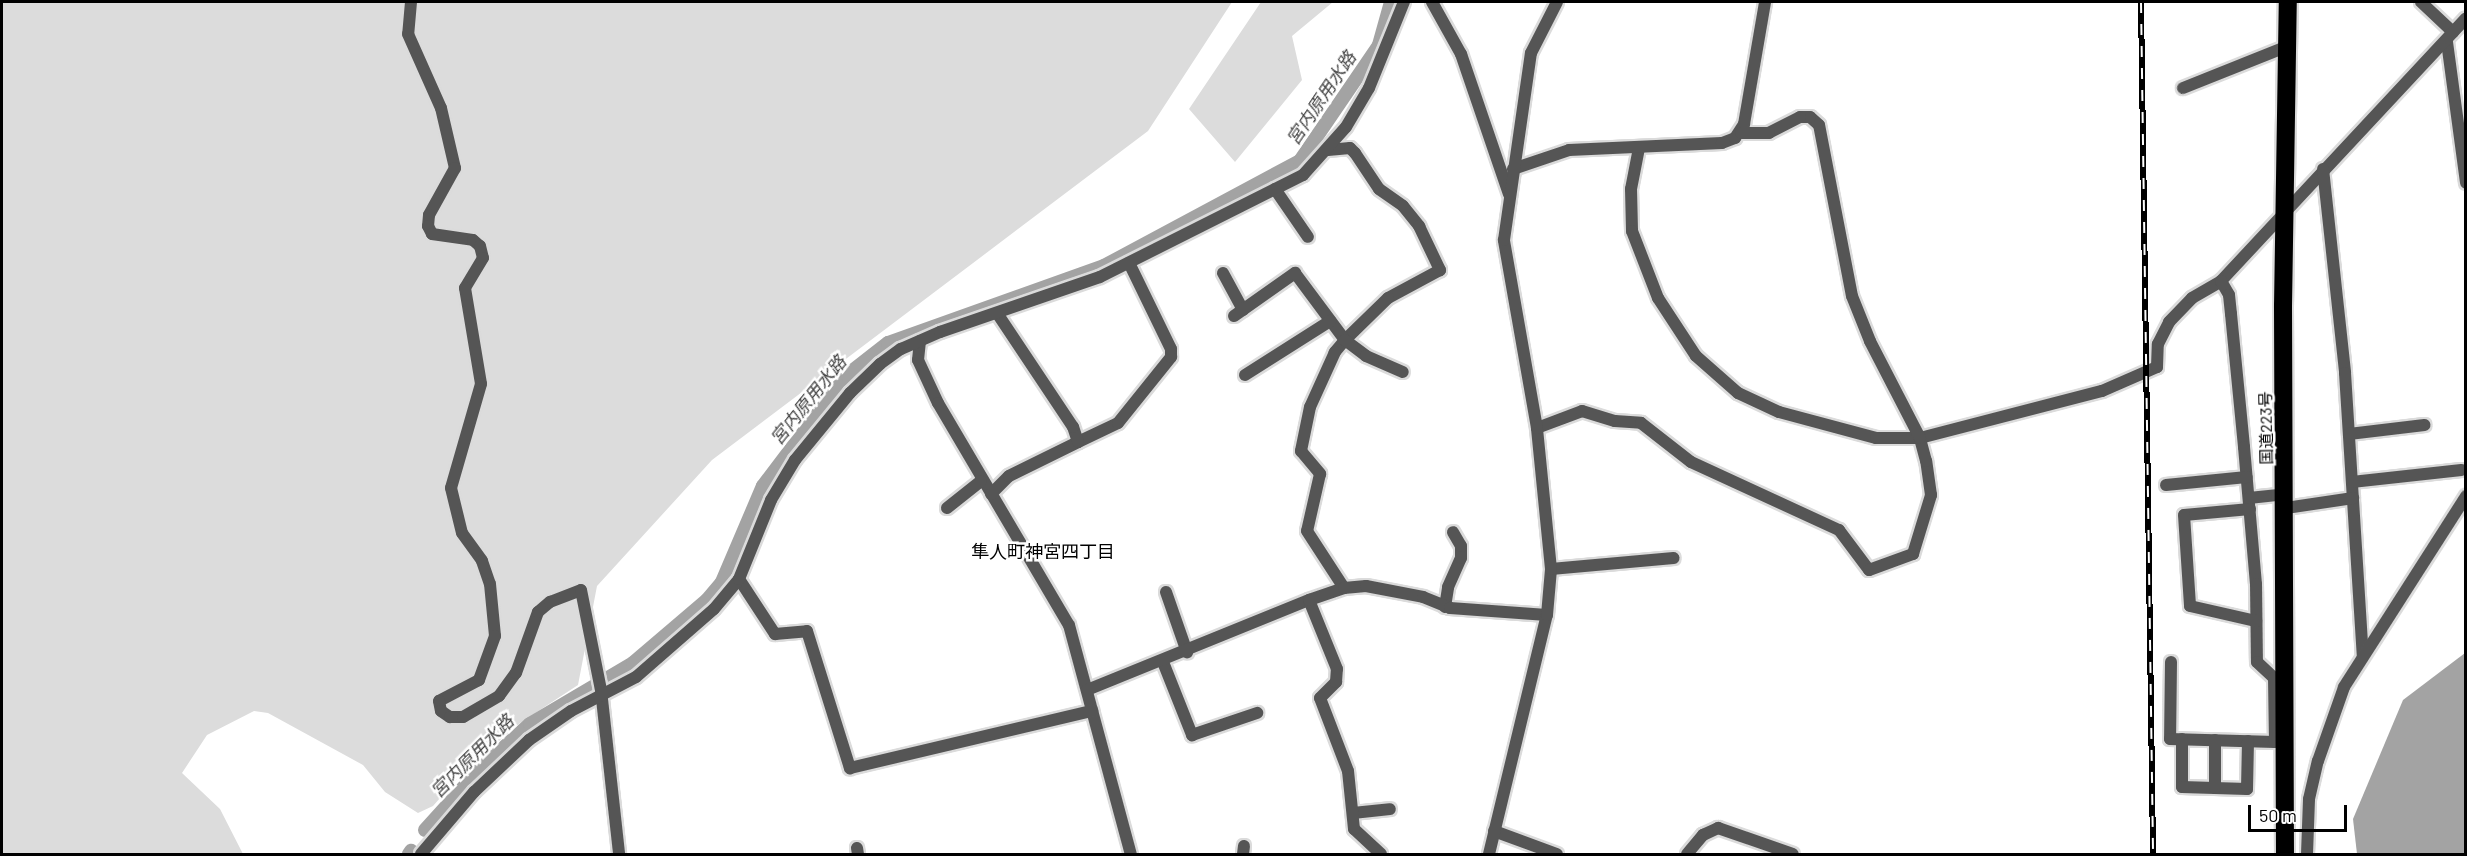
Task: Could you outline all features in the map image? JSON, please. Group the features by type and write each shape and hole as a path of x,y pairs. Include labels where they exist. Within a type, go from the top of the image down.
{"highway":[{"name":"国道223号","path":"2285,855 2280,684 2286,501 2288,2"}],"street":[{"path":"411,2 408,34 441,108 455,168 429,215 428,226 432,234 473,240 480,246 483,258 465,288 481,384 451,488 462,533 482,561 490,584 495,636 479,680 439,700 441,711 450,717 463,717 499,696 516,673 538,612 550,602 581,590 601,694 619,855"},
{"path":"421,855 468,799 523,746 560,717 664,654 714,609 739,579 771,500 795,460 865,378 890,356 920,341 1129,263 1303,175 1328,150 1370,88 1394,35 1404,2"},
{"path":"1432,2 1461,54 1509,195"},
{"path":"1489,855 1546,615 1551,569 1537,428 1505,259 1509,195 1532,53 1557,2"},
{"path":"1741,133 1765,2"},
{"path":"2421,2 2450,37 2466,183"},
{"path":"1638,148 1630,189 1632,231 1659,298 1696,356 1738,393 1779,412 1876,438 1920,438 2102,391 2157,367 2158,344 2169,322 2192,298 2221,280 2466,18"},
{"path":"2183,88 2288,46"},
{"path":"1513,169 1569,150 1722,143 1741,133 1768,133 1800,117 1810,117 1818,125 1852,296 1870,341 1920,438 1931,495 1913,554 1869,570 1839,530 1691,462 1643,423 1615,421 1582,411 1537,428"},
{"path":"1328,150 1350,148 1355,153 1378,189 1403,206 1419,226 1440,270 1388,298 1345,340 1335,352 1310,407 1300,448 1320,474 1308,533 1344,588"},
{"path":"2323,169 2349,434 2363,656"},
{"path":"1275,189 1308,237"},
{"path":"991,494 1009,476 1118,423 1171,357 1171,349 1129,263"},
{"path":"1223,273 1239,313 1294,273 1345,340 1366,356 1403,372"},
{"path":"2171,662 2170,739 2275,742 2280,684 2257,662 2247,477 2229,295 2221,280"},
{"path":"997,313 1073,428 1078,442"},
{"path":"1245,375 1330,321"},
{"path":"920,341 918,357 922,372 981,481 991,494 1069,626 1131,855"},
{"path":"2349,434 2424,425"},
{"path":"2352,482 2460,470"},
{"path":"2166,485 2247,477"},
{"path":"947,508 981,481"},
{"path":"2307,855 2309,799 2318,761 2344,687 2466,496"},
{"path":"2256,621 2190,606 2184,515 2249,503 2353,498"},
{"path":"1445,607 1448,587 1461,558 1461,546 1453,532"},
{"path":"1551,569 1674,558"},
{"path":"739,579 775,634 803,629 809,633 850,768 1092,711"},
{"path":"1087,690 1163,662 1344,588 1376,588 1423,597 1445,607 1546,615"},
{"path":"1166,592 1187,652"},
{"path":"1310,600 1337,669 1336,682 1320,698 1348,771 1354,829 1359,837 1380,855"},
{"path":"1163,662 1192,735 1257,713"},
{"path":"2182,739 2182,787 2247,789 2248,741"},
{"path":"2215,788 2216,740"},
{"path":"1353,813 1390,809"},
{"path":"1687,855 1703,835 1718,828 1793,855"},
{"path":"1494,831 1557,855"}],"shaded area":[{"path":"2,2 1232,2 1148,131 712,460 597,586 578,685 520,723 464,771 433,806 418,813 385,792 363,765 268,713 254,711 207,735 182,773 220,809 243,854 2,854"},
{"path":"1261,2 1333,2 1292,36 1302,80 1235,162 1189,109"},
{"path":"2465,653 2465,854 2357,854 2353,819 2403,700"}],"waterway":[{"name":"宮内原用水路","path":"425,830 482,767 530,724 633,663 707,600 722,582 763,486 847,375 888,343 1104,266 1300,161 1379,45 1391,2"}],"railway":[{"path":"2141,2 2153,854"}],"district":[{"name":"隼人町神宮四丁目","path":"1043,551"}]}
